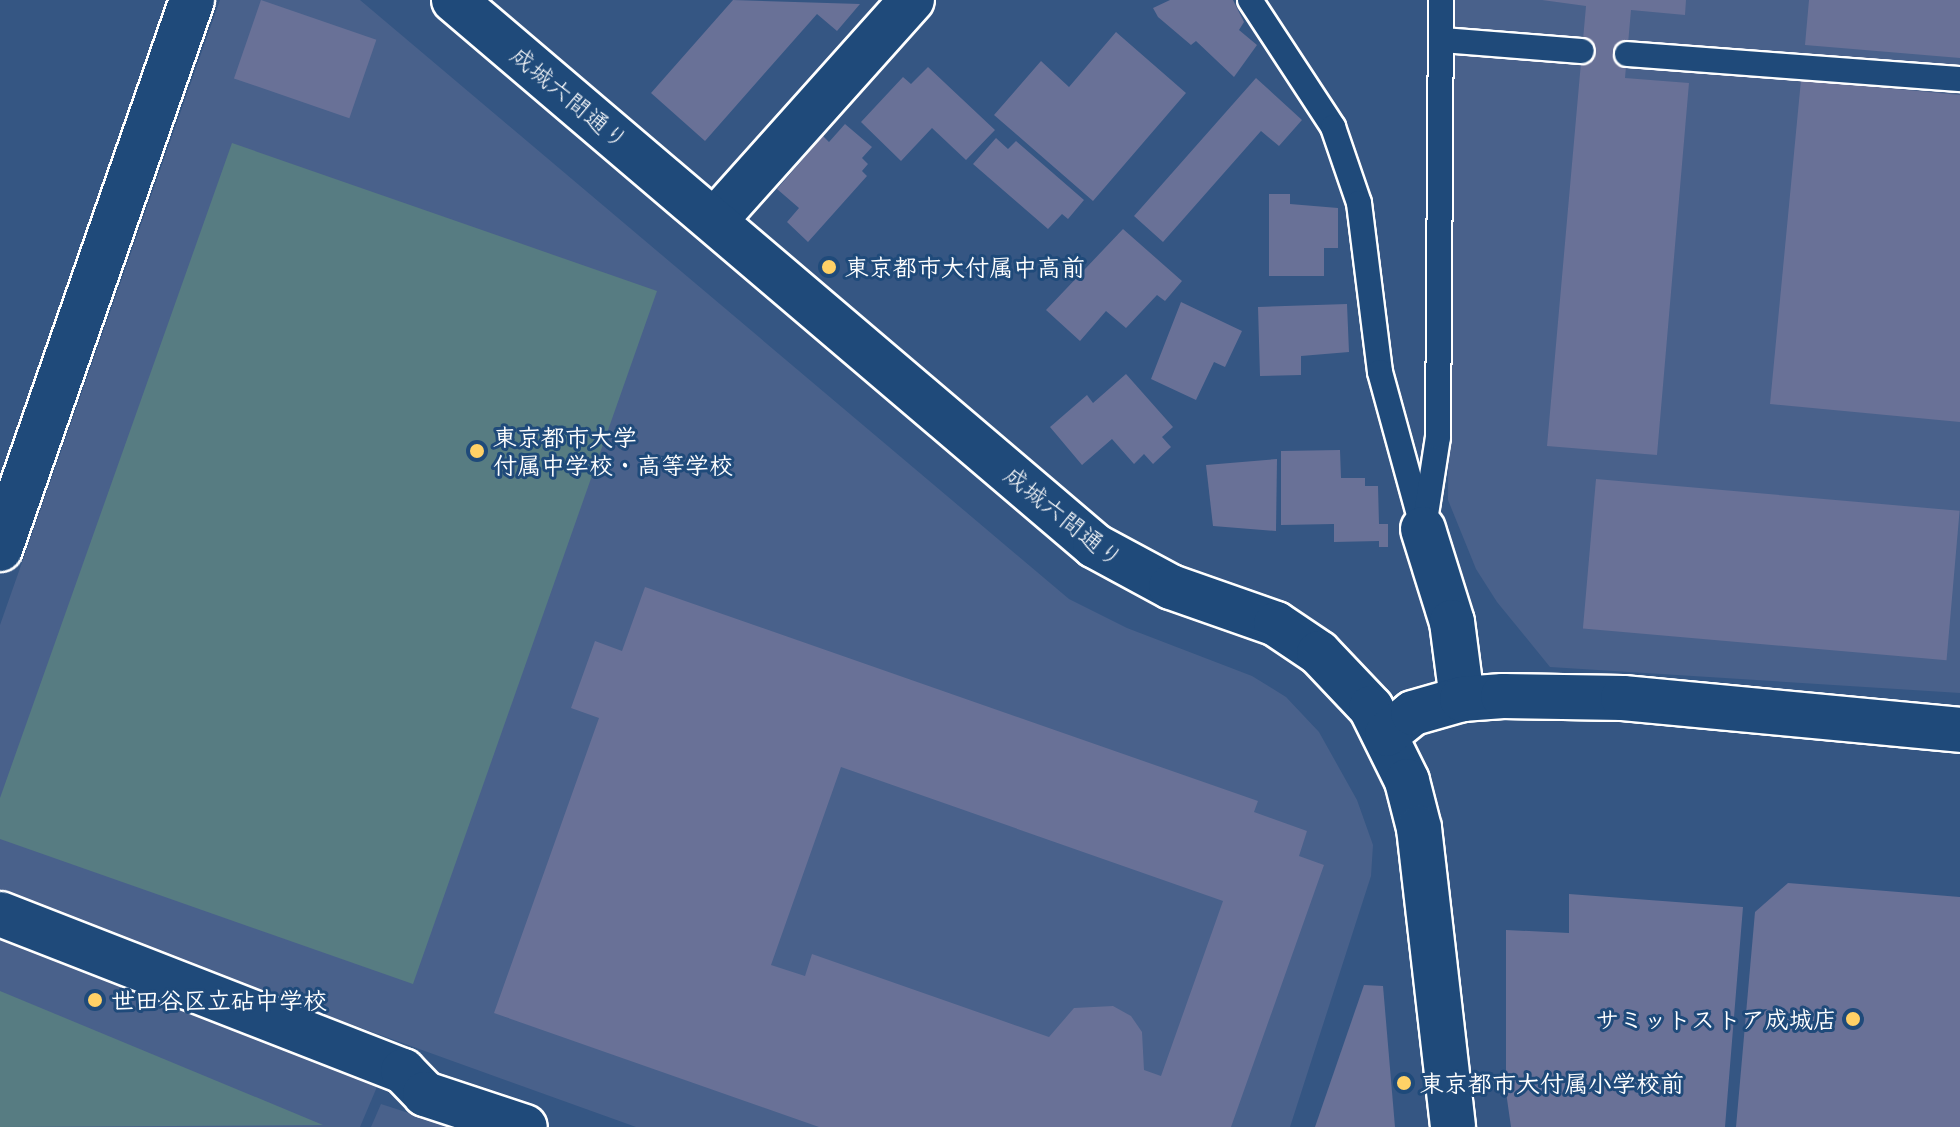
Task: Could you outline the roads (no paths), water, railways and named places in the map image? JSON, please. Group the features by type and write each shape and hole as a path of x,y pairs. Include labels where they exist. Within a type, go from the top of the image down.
{"street":[{"path":"0,549 192,0"},
{"name":"成城六間通り","path":"454,0 716,219 1095,546 1171,587 1276,624 1319,653 1371,708 1387,734 1407,781 1419,828 1453,1127"},
{"path":"716,219 912,0"},
{"path":"1423,529 1452,622 1462,699"},
{"path":"1387,734 1413,713 1462,699 1623,698 1960,730"},
{"path":"0,914 403,1071 425,1094 525,1127"}],"lane":[{"path":"1250,0 1333,127 1359,203 1380,372 1423,529"},
{"path":"1423,529 1438,437 1441,0"},
{"path":"1442,40 1582,51"},
{"path":"1627,54 1960,79"}],"place":[{"name":"東京都市大付属中高前","path":"829,267"},
{"name":"東京都市大学 付属中学校・高等学校","path":"477,451"},
{"name":"世田谷区立砧中学校","path":"95,1000"},
{"name":"サミットストア成城店","path":"1853,1019"},
{"name":"東京都市大付属小学校前","path":"1404,1083"}]}
